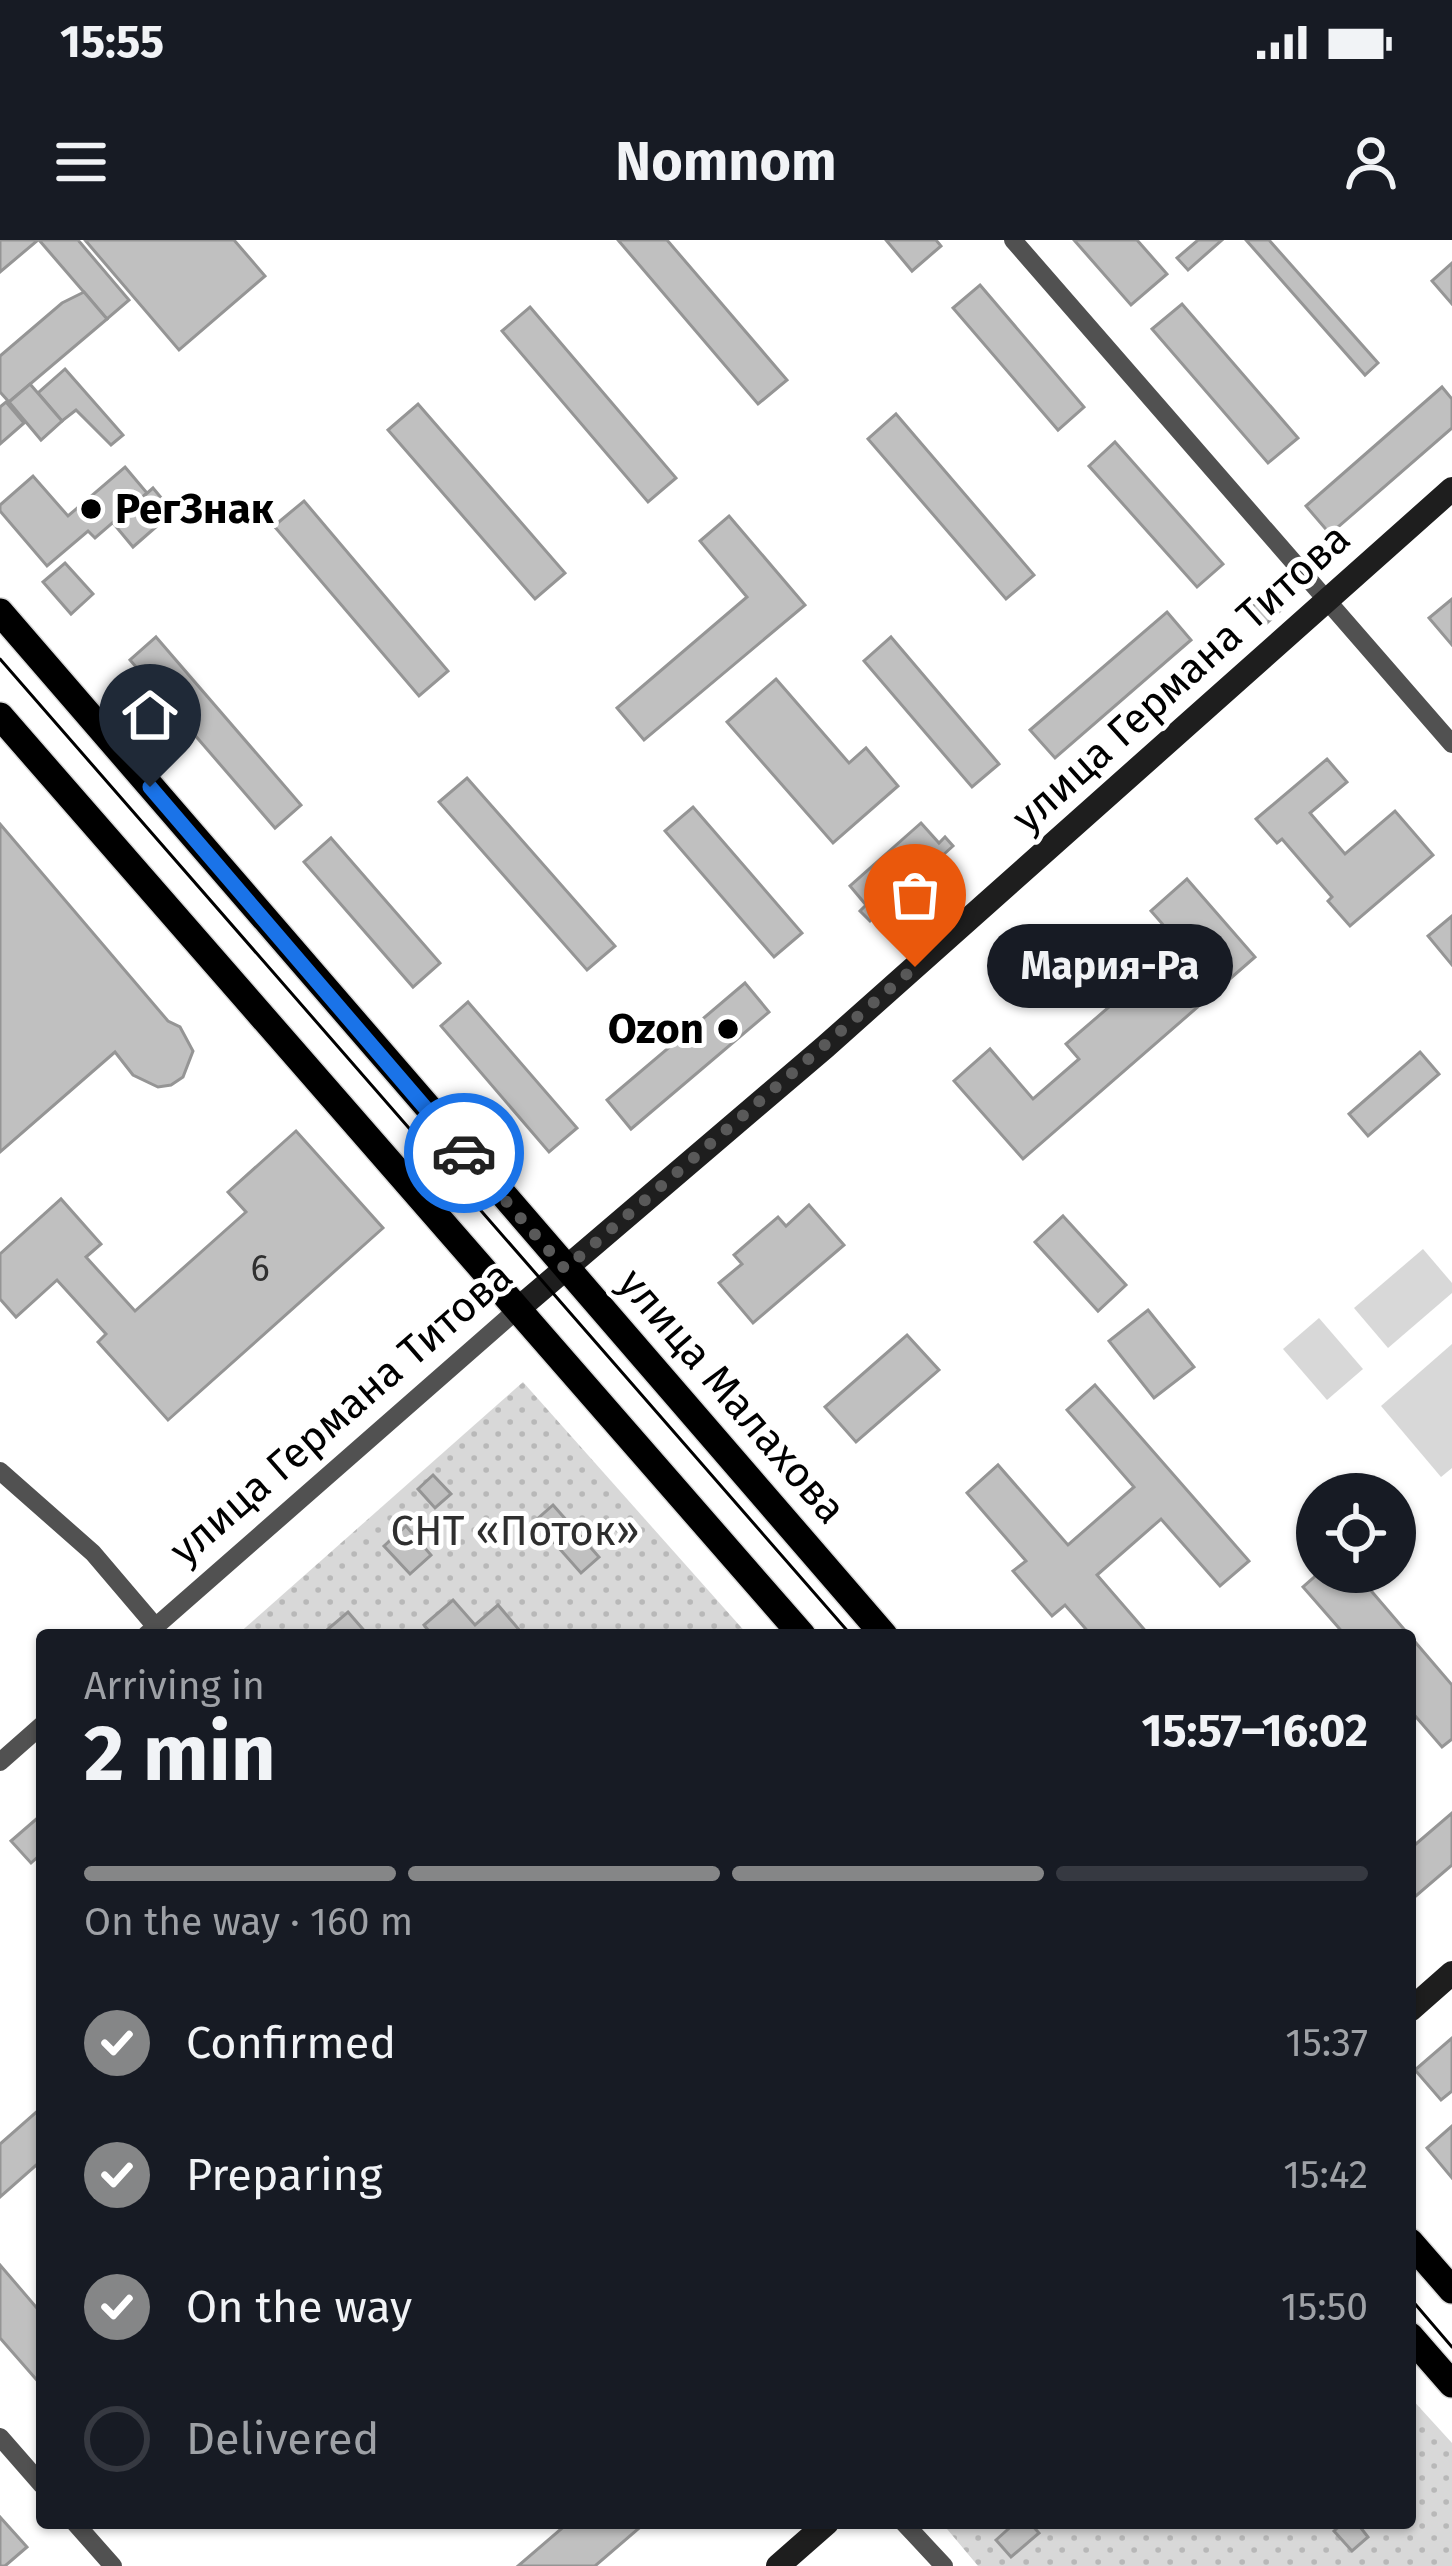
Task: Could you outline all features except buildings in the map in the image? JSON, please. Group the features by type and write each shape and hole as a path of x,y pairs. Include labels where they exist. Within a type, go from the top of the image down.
{"main road":[{"name":"улица Малахова","path":"0,612 879,1629"},
{"path":"0,716 797,1629"},
{"path":"1416,2249 1452,2290"},
{"path":"1416,2343 1452,2384"}],"street":[{"path":"1013,240 1452,744"},
{"name":"улица Германа Титова","path":"153,1629 825,1047 1452,489"},
{"path":"0,1471 93,1553 150,1629"},
{"path":"0,1762 36,1730"},
{"path":"1416,2005 1452,1973"},
{"path":"0,2437 36,2478"},
{"path":"80,2529 113,2566"},
{"path":"778,2566 819,2529"},
{"path":"910,2529 944,2566"}],"green space":[{"path":"1423,1249 1452,1283 1452,1293 1388,1348 1354,1308"},
{"path":"1319,1318 1363,1369 1327,1400 1283,1349"},
{"path":"1452,1344 1452,1468 1441,1477 1381,1406"},
{"name":"СНТ «Поток»","path":"523,1382 743,1629 244,1629"},
{"path":"1416,2404 1452,2443 1452,2566 978,2566 947,2529 1416,2529"}],"tram line":[{"path":"0,659 846,1629"},
{"path":"1416,2305 1452,2347"}],"way so far":[{"path":"464,1153 565,1269 915,967"}],"place":[{"name":"РегЗнак","path":"91,509"},
{"name":"Мария-Ра","path":"915,967"},
{"name":"Ozon","path":"728,1029"}],"route":[{"path":"150,787 464,1153"}]}
